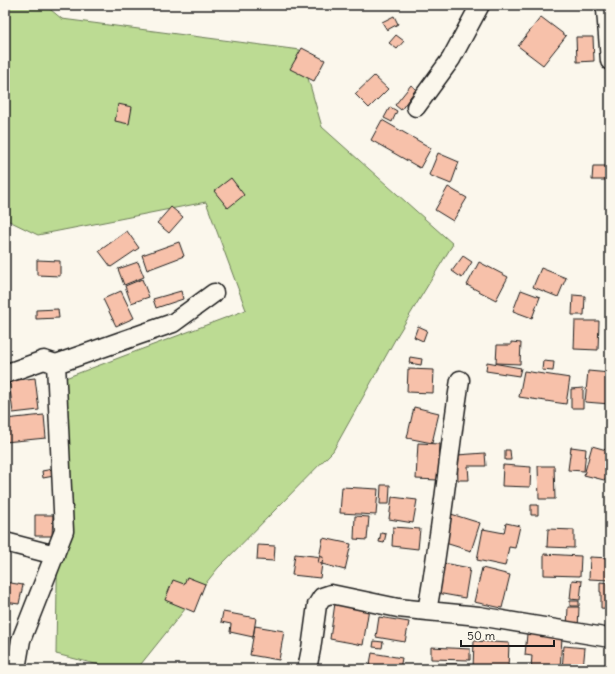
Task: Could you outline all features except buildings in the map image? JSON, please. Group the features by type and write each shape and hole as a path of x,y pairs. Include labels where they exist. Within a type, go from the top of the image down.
{"street":[{"path":"416,107 450,59 480,5"},
{"path":"605,5 610,61"},
{"path":"5,374 44,360 56,364 173,323 214,293"},
{"path":"16,669 21,640 64,531 56,364"},
{"path":"427,611 432,588 442,519 452,431 460,380"},
{"path":"5,542 55,555"},
{"path":"307,669 317,605 322,597 331,594 398,608 480,616 610,638"}],"green space":[{"path":"5,5 45,5 62,19 300,50 322,127 453,244 397,336 333,451 218,568 137,669 115,669 56,654 60,380 246,310 206,202 38,235 5,219"}]}
